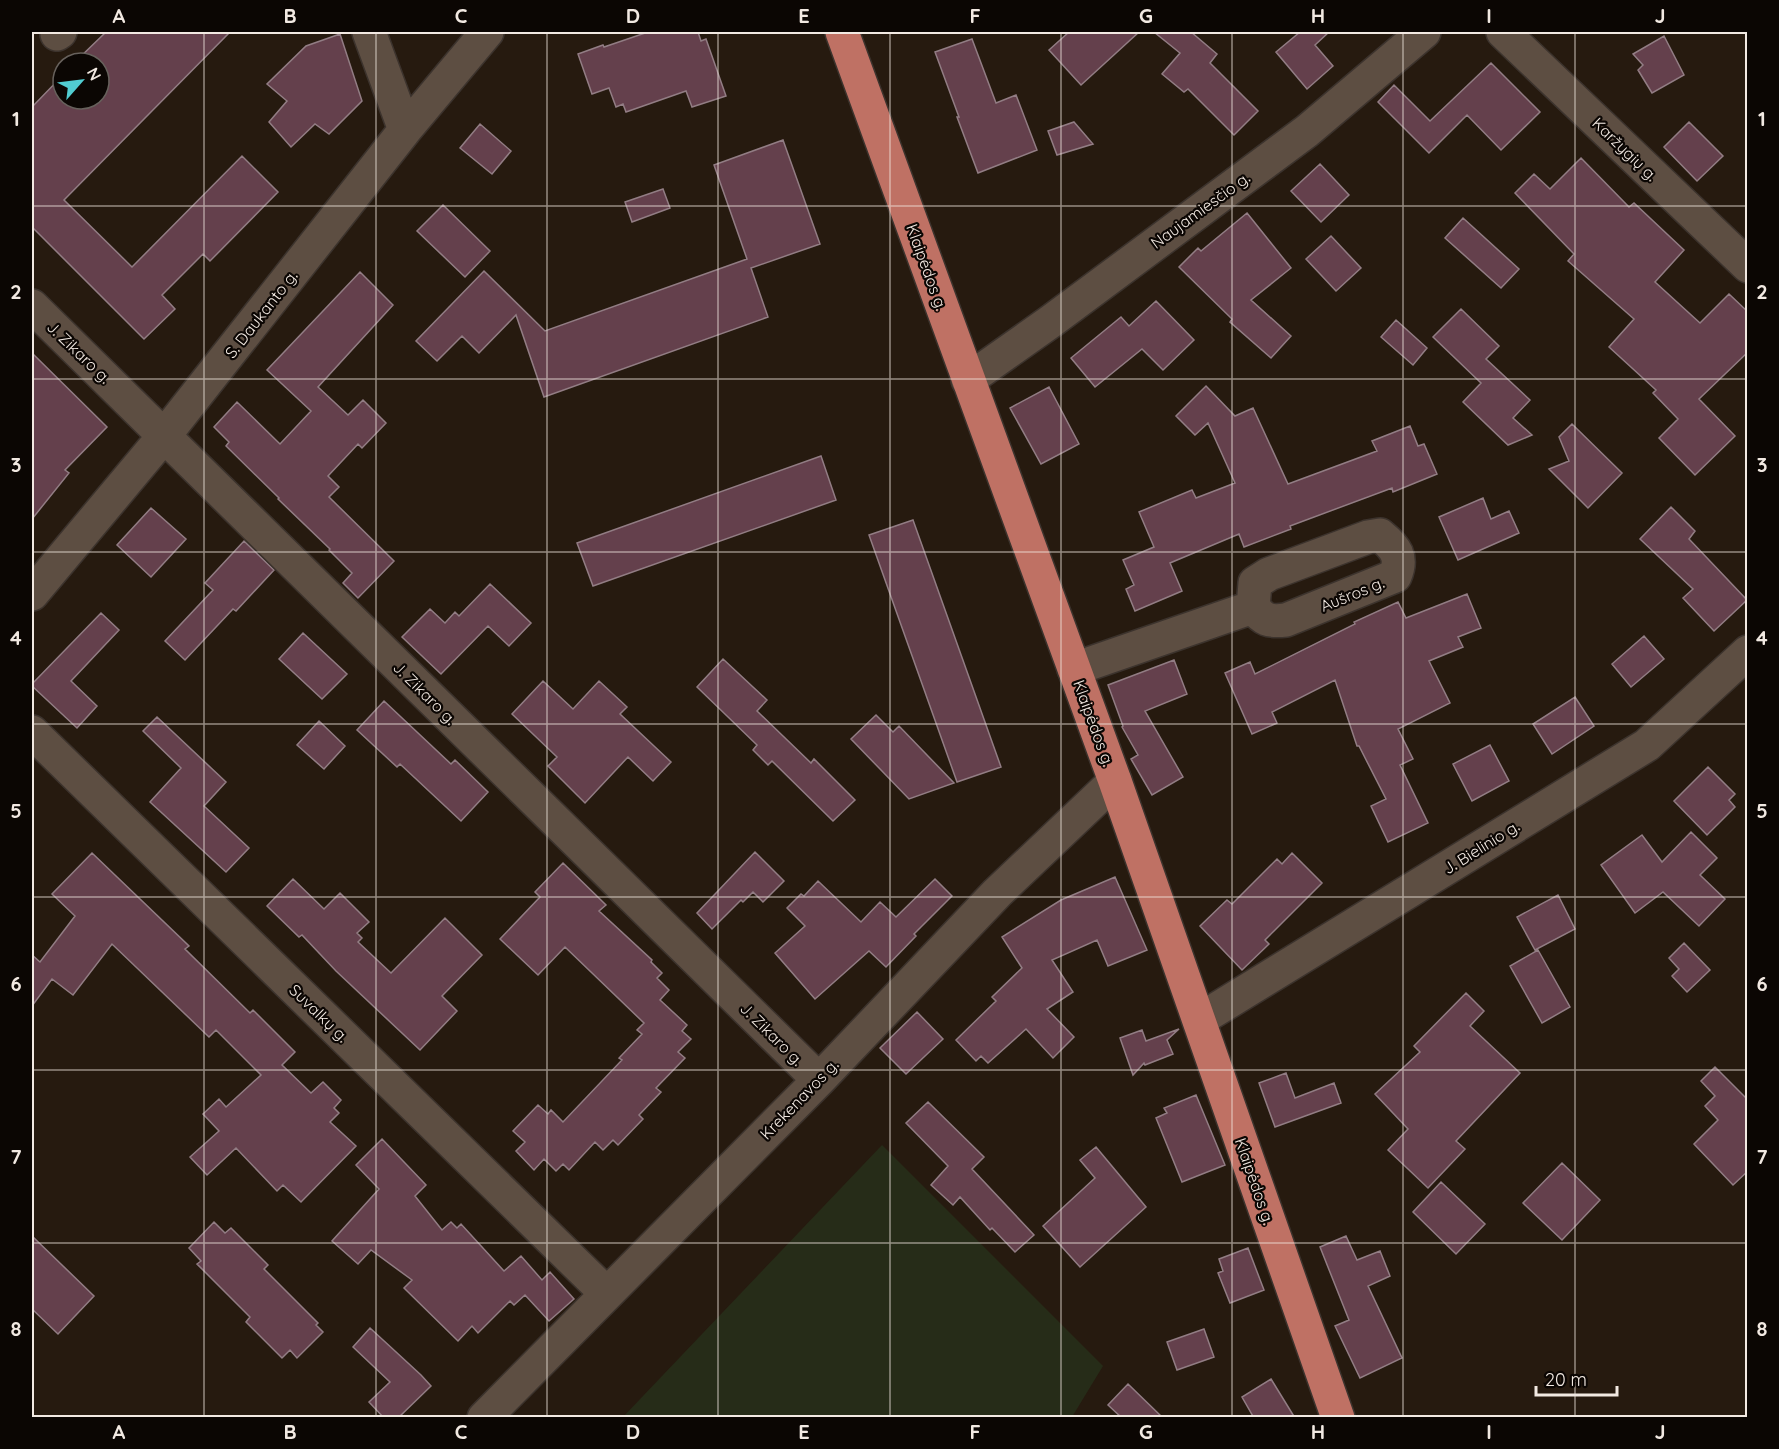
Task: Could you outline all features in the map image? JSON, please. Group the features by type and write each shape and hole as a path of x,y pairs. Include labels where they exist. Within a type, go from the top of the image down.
{"highway":[{"name":"Klaipėdos g.","path":"842,32 1115,781 1338,1418"}],"street":[{"path":"369,32 405,130"},
{"name":"S. Daukanto g.","path":"34,585 164,436 405,130 487,32"},
{"name":"Naujamiesčio g.","path":"968,380 1307,131 1424,32"},
{"name":"Karžygių g.","path":"1503,32 1748,266"},
{"name":"J. Zikaro g.","path":"32,306 819,1080"},
{"path":"1074,669 1253,607"},
{"name":"J. Bielinio g.","path":"1199,1020 1647,745 1748,652"},
{"name":"Suvalkų g.","path":"32,732 607,1294"},
{"name":"Krekenavos g.","path":"484,1418 819,1080 997,893 1115,781"}],"green space":[{"path":"882,1145 1103,1366 1072,1417 623,1417"}],"building":[{"path":"106,32 230,32 64,200 132,267 242,156 278,192 210,261 203,254 162,295 175,309 144,339 32,227 32,107 51,87 51,111 111,111 111,51 86,51"},
{"path":"648,32 698,32 701,41 706,39 726,96 692,107 686,91 626,112 623,104 616,107 609,88 592,94 578,54"},
{"path":"1069,32 1139,32 1081,85 1049,50"},
{"path":"1154,32 1191,32 1217,54 1210,63 1258,111 1234,135 1188,89 1184,92 1162,74 1180,53"},
{"path":"1300,32 1329,32 1315,45 1333,66 1307,89 1276,52"},
{"path":"340,34 362,101 329,134 315,124 291,147 269,122 287,101 267,84 306,46"},
{"path":"1664,36 1684,75 1652,93 1638,70 1643,65 1633,54"},
{"path":"972,39 996,103 1016,95 1037,150 978,173 935,52"},
{"path":"1491,63 1540,112 1501,150 1467,115 1429,153 1378,102 1394,85 1430,121"},
{"path":"1074,122 1093,144 1057,155 1048,131"},
{"path":"1689,122 1723,156 1697,181 1664,147"},
{"path":"480,124 511,151 492,174 460,148"},
{"path":"783,140 820,244 751,268 768,317 544,397 516,315 479,353 462,336 437,361 416,341 484,271 545,331 747,259 714,165"},
{"path":"1581,158 1629,207 1634,203 1684,250 1655,282 1700,323 1729,294 1748,312 1748,352 1699,399 1735,436 1695,475 1659,438 1678,419 1653,393 1656,390 1609,347 1634,319 1568,261 1574,254 1515,193 1534,174 1550,189"},
{"path":"1320,164 1349,195 1321,222 1291,191"},
{"path":"663,189 670,208 632,222 625,202"},
{"path":"443,205 490,251 465,277 417,231"},
{"path":"1247,213 1291,268 1251,300 1291,336 1271,358 1230,322 1232,319 1179,267 1198,248 1201,251"},
{"path":"1463,218 1519,269 1501,288 1445,238"},
{"path":"1331,236 1361,268 1336,291 1306,259"},
{"path":"360,272 393,305 318,387 348,415 363,400 386,423 362,448 358,444 328,476 339,487 329,497 394,561 358,598 343,583 352,573 226,446 229,442 214,427 237,402 280,444 311,411 267,370"},
{"path":"1156,301 1194,340 1163,370 1142,349 1095,387 1071,358 1121,317 1129,326"},
{"path":"1461,309 1499,346 1486,359 1530,400 1513,418 1532,435 1508,445 1463,402 1481,383 1433,337"},
{"path":"1396,320 1427,348 1413,365 1381,337"},
{"path":"32,353 107,427 65,470 69,473 32,519"},
{"path":"1206,386 1235,416 1253,408 1288,484 1377,451 1372,441 1410,426 1418,446 1424,444 1437,474 1393,492 1392,488 1290,526 1291,529 1244,547 1239,534 1170,563 1182,591 1135,611 1126,589 1134,585 1123,560 1154,547 1139,512 1192,490 1196,498 1235,483 1208,423 1195,435 1176,416"},
{"path":"1049,387 1079,444 1041,464 1010,408"},
{"path":"1572,424 1622,473 1588,508 1549,469 1569,461 1559,437"},
{"path":"821,456 836,500 593,586 577,543"},
{"path":"1483,498 1491,519 1509,511 1519,533 1458,560 1439,517"},
{"path":"1671,507 1695,531 1689,539 1747,600 1714,631 1683,598 1693,589 1640,539"},
{"path":"151,508 186,539 151,577 117,545"},
{"path":"913,520 1001,767 957,782 869,535"},
{"path":"244,541 274,570 236,611 233,609 185,660 165,641 213,590 205,583"},
{"path":"490,584 531,623 509,646 488,626 441,674 402,637 430,609 445,623 455,612 459,616"},
{"path":"1467,594 1481,628 1458,637 1463,647 1429,661 1450,703 1398,729 1413,759 1400,765 1428,823 1388,842 1371,806 1386,799 1357,746 1335,680 1272,712 1277,723 1252,734 1225,673 1250,662 1255,674 1355,624 1354,622 1398,602 1406,618"},
{"path":"101,613 119,630 71,681 97,706 77,728 32,684"},
{"path":"303,633 347,674 322,699 279,659"},
{"path":"1644,636 1664,659 1631,687 1612,664"},
{"path":"723,659 767,700 757,711 811,763 814,759 855,800 833,821 772,761 768,765 753,750 757,745 697,687"},
{"path":"1174,660 1187,694 1145,711 1183,777 1152,795 1131,759 1138,755 1122,727 1108,685"},
{"path":"543,681 573,709 599,681 627,707 620,714 671,762 653,781 628,757 585,803 548,766 557,757 512,714"},
{"path":"1575,697 1594,726 1552,754 1533,724"},
{"path":"384,701 451,764 455,760 488,792 461,821 400,764 397,767 357,730"},
{"path":"876,715 893,732 899,726 954,783 909,799 851,739"},
{"path":"157,717 226,782 204,806 249,848 226,872 150,802 181,768 143,731"},
{"path":"319,721 345,746 324,769 297,745"},
{"path":"1490,745 1509,781 1472,801 1453,764"},
{"path":"1708,767 1735,794 1729,800 1735,807 1707,835 1674,801"},
{"path":"1691,832 1717,858 1700,875 1725,899 1699,926 1663,892 1635,913 1601,865 1642,835 1662,862"},
{"path":"755,852 784,881 763,902 753,892 743,902 741,900 712,929 697,913"},
{"path":"92,853 189,946 185,949 250,1013 253,1010 295,1052 282,1065 311,1093 323,1082 341,1100 334,1108 339,1113 330,1122 356,1146 301,1202 283,1185 277,1191 236,1148 207,1175 190,1157 219,1131 203,1114 219,1099 226,1107 261,1075 216,1030 209,1037 112,944 73,995 52,979 32,1006 32,955 40,962 75,916 52,894"},
{"path":"1292,853 1322,883 1265,940 1269,944 1242,970 1200,926 1227,900 1232,904 1277,859 1282,864"},
{"path":"563,863 606,905 599,911 652,960 651,962 662,973 657,978 669,990 660,1000 687,1025 682,1031 691,1039 678,1052 685,1058 656,1088 661,1092 639,1115 643,1119 618,1145 613,1140 603,1150 595,1142 569,1170 563,1164 556,1171 544,1159 534,1170 516,1151 525,1142 513,1131 538,1105 548,1114 551,1110 563,1122 622,1060 619,1058 642,1034 637,1030 644,1023 565,947 538,975 500,939 540,897 535,892"},
{"path":"1115,877 1147,950 1108,966 1097,940 1052,960 1073,992 1047,1009 1074,1037 1053,1058 1026,1029 988,1063 981,1056 976,1061 956,1040 996,1001 992,997 1022,968 1002,937 1061,900"},
{"path":"293,879 324,909 340,893 369,922 357,933 362,938 358,942 391,973 445,918 482,955 442,996 457,1011 420,1050 336,971 302,935 299,937 267,906"},
{"path":"935,879 952,896 914,934 916,936 886,967 869,951 815,999 775,953 805,926 787,908 801,894 804,896 818,881 861,922 880,902 896,917"},
{"path":"1558,895 1575,929 1535,950 1517,917"},
{"path":"1684,943 1710,970 1687,992 1672,976 1679,969 1669,958"},
{"path":"1538,950 1570,1007 1542,1023 1510,966"},
{"path":"1466,993 1484,1011 1470,1026 1520,1073 1456,1141 1465,1149 1428,1188 1388,1150 1408,1129 1375,1094 1420,1052 1414,1046"},
{"path":"917,1012 943,1039 906,1074 880,1048"},
{"path":"1179,1029 1167,1040 1173,1054 1145,1065 1144,1063 1133,1075 1120,1038 1142,1030 1146,1041"},
{"path":"1715,1067 1748,1100 1748,1171 1733,1185 1694,1144 1718,1120 1705,1106 1715,1096 1701,1081"},
{"path":"1286,1073 1295,1098 1334,1083 1341,1103 1275,1127 1259,1083"},
{"path":"1196,1095 1225,1165 1182,1182 1156,1118 1167,1113 1164,1108"},
{"path":"928,1102 984,1157 972,1169 1034,1235 1015,1252 992,1228 990,1230 960,1197 953,1205 931,1185 948,1166 906,1123"},
{"path":"382,1139 426,1185 415,1196 442,1230 451,1222 457,1228 461,1224 504,1271 521,1256 542,1280 550,1272 574,1299 549,1321 525,1295 514,1305 510,1301 478,1333 472,1326 458,1341 404,1288 412,1280 371,1250 358,1264 332,1241 379,1189 356,1165"},
{"path":"1096,1147 1146,1207 1080,1267 1043,1226 1095,1178 1080,1160"},
{"path":"1562,1163 1600,1200 1562,1240 1523,1203"},
{"path":"1441,1182 1485,1224 1456,1254 1413,1212"},
{"path":"214,1222 225,1233 231,1228 268,1265 264,1269 318,1323 316,1325 323,1332 297,1358 290,1350 282,1358 246,1322 250,1317 197,1264 201,1261 189,1248"},
{"path":"32,1236 94,1296 58,1334 32,1309"},
{"path":"1346,1236 1357,1260 1380,1251 1390,1276 1368,1286 1402,1358 1360,1378 1335,1326 1349,1320 1320,1247"},
{"path":"1248,1248 1264,1290 1230,1303 1218,1273 1223,1271 1219,1259"},
{"path":"370,1328 431,1386 398,1418 384,1418 369,1402 390,1382 353,1347"},
{"path":"1204,1329 1214,1357 1177,1370 1167,1342"},
{"path":"1271,1379 1295,1418 1254,1418 1242,1397"},
{"path":"1128,1384 1163,1418 1122,1418 1108,1405"}]}
